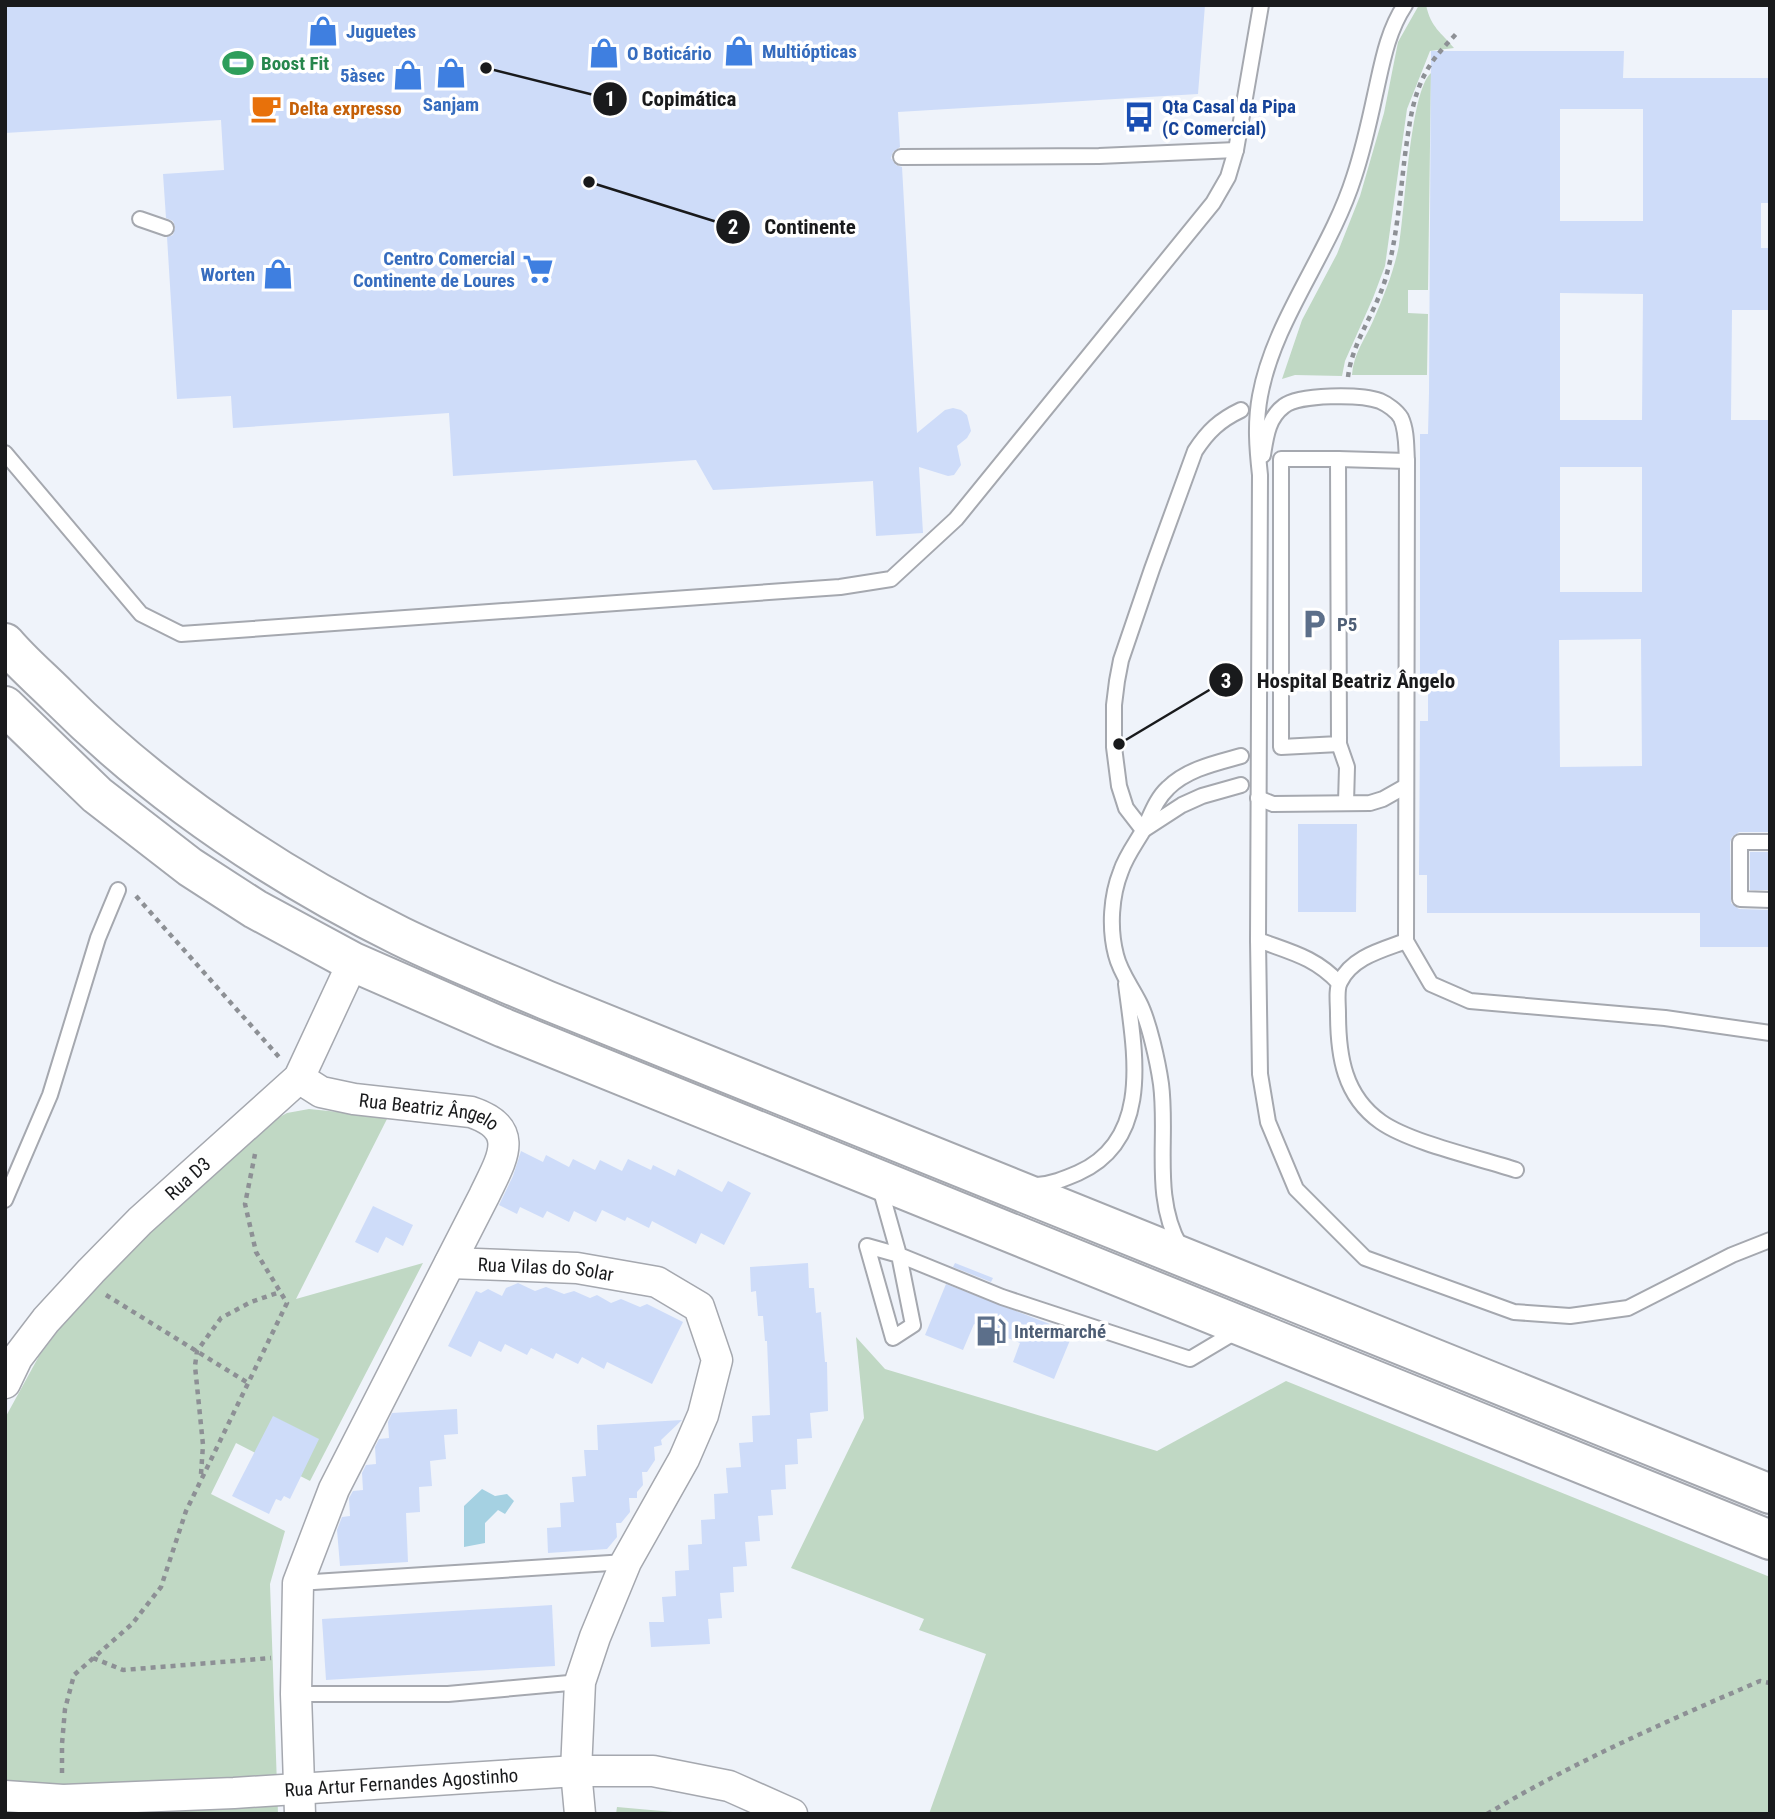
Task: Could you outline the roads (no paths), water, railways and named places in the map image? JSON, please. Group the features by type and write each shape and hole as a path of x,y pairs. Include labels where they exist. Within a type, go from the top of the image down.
{"main road":[{"path":"5,643 94,732 172,798 261,859 312,890 401,937 545,1000 1770,1494"},
{"path":"5,706 97,795 190,867 255,909 353,962 504,1028 1770,1540"}],"street":[{"name":"Rua D3","path":"5,1383 17,1358 83,1280 140,1221 299,1078 353,962"},
{"name":"Rua Beatriz Ângelo","path":"299,1078 321,1092 354,1099 471,1112 494,1121 504,1148 501,1160 450,1263"},
{"name":"Rua Vilas do Solar","path":"299,1802 296,1694 298,1583 334,1489 450,1263 578,1268 657,1282 699,1307 717,1360 703,1415 684,1459 626,1562 595,1637 580,1682 576,1771 580,1814"},
{"name":"Rua Artur Fernandes Agostinho","path":"5,1796 63,1800 299,1802 362,1784 576,1771 653,1770 729,1787 792,1814"}],"lane":[{"path":"5,453 141,614 181,634 839,587 891,579 956,519 1213,204 1228,177 1236,150 1261,5"},
{"path":"1405,5 1387,43 1367,132 1341,213 1276,343 1260,394 1256,432 1260,475 1258,940 1260,1074 1268,1122 1296,1189 1365,1258 1514,1312 1570,1316 1628,1308 1732,1255 1770,1240"},
{"path":"901,157 1099,156 1236,150"},
{"path":"140,219 166,228"},
{"path":"1260,475 1272,418 1292,401 1306,398 1363,397 1380,401 1400,416 1405,432 1407,461 1406,941 1431,984 1469,1001 1665,1018 1770,1032"},
{"path":"1143,830 1126,808 1119,786 1114,705 1121,660 1195,450 1207,432 1223,419 1241,410"},
{"path":"1339,744 1281,747 1281,458 1407,461"},
{"path":"1338,460 1339,744 1347,767 1346,803"},
{"path":"1199,1264 1182,1250 1172,1233 1164,1209 1161,1083 1140,1004 1125,979 1116,956 1113,903 1121,870 1154,806 1169,787 1190,773 1241,757"},
{"path":"1143,830 1182,805 1202,796 1241,785"},
{"path":"1258,798 1273,804 1370,803 1406,786"},
{"path":"1770,842 1740,842 1740,900 1770,900"},
{"path":"5,1200 50,1095 98,938 118,890"},
{"path":"1258,940 1310,958 1325,968 1339,983"},
{"path":"1406,941 1356,962 1339,983 1338,1032 1342,1065 1350,1088 1363,1108 1383,1124 1416,1138 1516,1170"},
{"path":"1010,1188 1052,1184 1092,1167 1112,1148 1126,1123 1135,1087 1136,1067 1125,979"},
{"path":"877,1179 899,1255 913,1325 893,1338 867,1246 899,1255 1002,1297 1190,1359 1243,1327"},
{"path":"298,1583 626,1562"},
{"path":"296,1694 448,1694 580,1682"}],"water":[{"path":"482,1489 495,1496 507,1494 514,1501 505,1514 498,1510 485,1523 485,1543 464,1547 464,1506"}],"place":[{"name":"Juguetes","path":"323,31"},
{"name":"Multiópticas","path":"739,51"},
{"name":"O Boticário","path":"604,53"},
{"name":"Boost Fit","path":"238,63"},
{"name":"Copimática","path":"486,68"},
{"name":"Sanjam","path":"451,73"},
{"name":"5àsec","path":"408,75"},
{"name":"Delta expresso","path":"266,108"},
{"name":"Qta Casal da Pipa (C Comercial)","path":"1139,117"},
{"name":"Continente","path":"589,182"},
{"name":"Centro Comercial Continente de Loures","path":"538,269"},
{"name":"Worten","path":"278,274"},
{"name":"P5","path":"1314,624"},
{"name":"Hospital Beatriz Ângelo","path":"1119,744"},
{"name":"Intermarché","path":"991,1331"}]}
